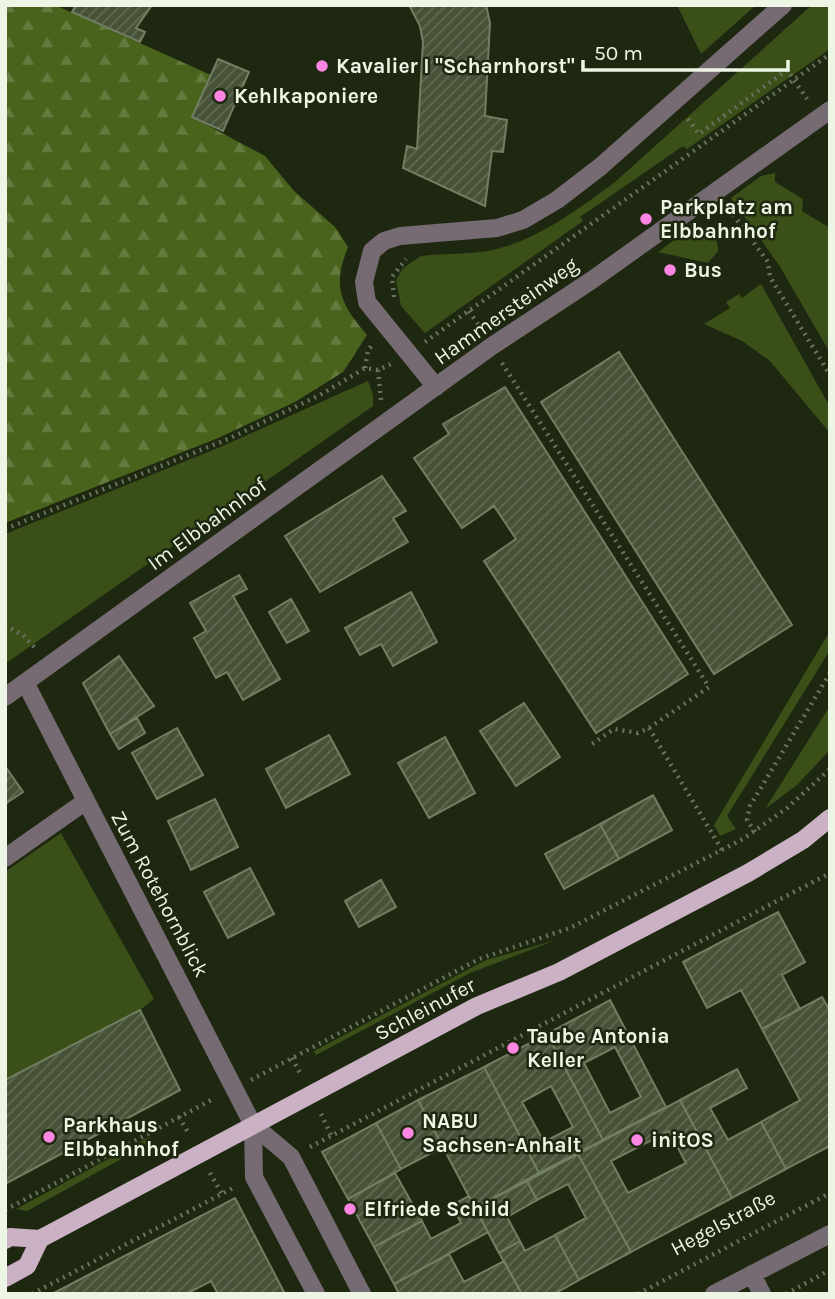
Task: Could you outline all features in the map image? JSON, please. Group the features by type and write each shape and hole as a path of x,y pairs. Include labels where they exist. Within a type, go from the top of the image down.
{"main road":[{"name":"Schleinufer","path":"5,1240 10,1237 40,1239 477,1006 559,972 748,873 803,840 830,818"},
{"path":"5,1278 27,1266 40,1239"}],"street":[{"name":"Hammersteinweg","path":"783,5 600,167 523,220 497,228 400,236 384,241 372,251 364,282 367,302 436,387 825,114"},
{"name":"Im Elbbahnhof","path":"5,697 436,387"},
{"name":"Zum Rotehornblick","path":"26,684 253,1125"},
{"path":"5,858 86,801"},
{"path":"253,1125 254,1177 316,1294"},
{"path":"253,1125 291,1157 362,1294"},
{"path":"714,1294 830,1234"},
{"path":"751,1274 762,1294"}],"path":[{"path":"427,341 830,54"},
{"path":"690,122 699,134 787,70 825,114"},
{"path":"716,191 768,262 770,277 830,375"},
{"path":"369,331 376,340"},
{"path":"5,528 228,439 320,396 365,368 378,370 397,362"},
{"path":"378,370 382,407"},
{"path":"515,382 709,687 638,733 614,729 589,746"},
{"path":"5,625 24,636 36,650"},
{"path":"755,832 747,820 750,806 830,673"},
{"path":"649,727 722,850"},
{"name":"Schleinufer","path":"267,1072 479,959 570,928 722,850 755,832 787,808 830,769"},
{"path":"309,1148 830,873"},
{"path":"5,1210 207,1102"},
{"path":"32,1294 245,1182"},
{"name":"Hegelstraße","path":"638,1294 830,1192"},
{"path":"786,1294 830,1270"}],"green space":[{"path":"5,5 55,5 211,75 192,117 265,156 294,191 335,227 348,247 340,273 341,294 350,313 367,335 343,372 295,402 218,438 5,523"},
{"path":"677,5 756,5 701,54"},
{"path":"812,5 830,5 830,49 687,149 683,146 580,217 583,221 425,333 401,306 396,280 403,268 421,256 478,252 513,244 529,238 574,212 615,182"},
{"path":"775,173 775,182 803,199 802,211 830,228 830,353 779,265 731,198 761,176"},
{"path":"699,227 711,233 717,242 718,251 708,263 658,252 689,229"},
{"path":"761,284 830,407 830,433 770,361 742,341 704,324 730,308 726,302 739,294 742,298"},
{"path":"368,381 373,395 373,406 5,664 5,534 218,448"},
{"path":"830,631 830,650 727,816 736,829 720,836 714,825"},
{"path":"830,706 830,750 797,785 765,809"},
{"path":"61,833 154,999 140,1010 5,1080 5,872"},
{"path":"556,940 470,973 316,1055 314,1051 486,960"},
{"path":"149,1137 152,1142 27,1211 16,1209"}],"building":[{"path":"76,5 152,5 136,28 145,32 140,42 72,12"},
{"path":"409,5 486,5 490,23 485,116 507,120 503,152 492,151 485,206 403,168 407,146 417,149 423,42 420,26"},
{"name":"Kehlkaponiere","path":"218,59 249,72 223,131 192,117"},
{"path":"619,352 792,625 714,674 541,402"},
{"path":"505,387 688,674 596,733 484,561 516,539 494,506 462,528 414,458 449,434 443,424"},
{"path":"382,476 406,511 393,518 408,542 320,592 285,536"},
{"path":"239,575 247,589 233,596 280,679 243,700 227,672 216,678 194,638 206,631 190,603"},
{"path":"411,592 437,642 393,666 381,644 360,655 345,628"},
{"path":"291,599 309,631 287,643 269,612"},
{"path":"119,656 154,706 110,734 83,683"},
{"path":"524,703 560,757 516,786 480,731"},
{"path":"137,718 145,733 119,749 110,734"},
{"path":"177,728 203,775 157,799 132,753"},
{"path":"329,735 350,774 286,808 266,769"},
{"path":"445,737 475,793 429,818 398,763"},
{"path":"5,766 23,792 5,804"},
{"path":"653,795 672,830 619,859 600,824"},
{"path":"215,799 238,847 191,870 168,821"},
{"path":"600,824 619,859 564,889 545,854"},
{"path":"250,868 274,914 228,938 204,892"},
{"path":"381,880 396,907 359,927 345,901"},
{"path":"778,912 805,962 782,975 800,1009 762,1029 741,990 707,1008 683,962"},
{"path":"822,997 830,1011 830,1146 786,1169 761,1122 800,1100 762,1029"},
{"path":"610,1000 666,1107 603,1140 547,1034","holes":["615,1047 641,1097 610,1113 584,1063"]},
{"name":"Parkhaus Elbbahnhof","path":"140,1010 180,1090 5,1184 5,1080"},
{"path":"547,1034 603,1140 539,1173 484,1067","holes":["551,1086 573,1127 544,1142 522,1102"]},
{"path":"484,1067 539,1173 475,1208 418,1100"},
{"path":"737,1069 747,1088 710,1108 728,1140 761,1122 786,1169 732,1198 680,1100"},
{"path":"418,1100 443,1147 401,1169 376,1123"},
{"path":"680,1100 732,1198 631,1252 578,1154","holes":["669,1131 686,1163 628,1193 611,1161"]},
{"path":"376,1123 401,1169 348,1199 322,1152"},
{"path":"578,1154 631,1252 579,1280 555,1235 586,1218 568,1184 537,1200 527,1181"},
{"path":"395,1173 422,1221 374,1247 348,1199"},
{"path":"527,1181 537,1200 507,1217 520,1241 499,1253 475,1208"},
{"path":"469,1196 488,1232 394,1284 374,1247 422,1221 431,1239 461,1223 452,1205"},
{"path":"235,1198 285,1294 218,1294 211,1281 186,1294 52,1294"},
{"path":"555,1235 579,1280 554,1294 522,1294 499,1253 520,1241 525,1251"},
{"path":"449,1254 464,1282 504,1261 522,1294 399,1294 394,1284"}],"place":[{"name":"Kavalier I \"Scharnhorst\"","path":"322,66"},
{"name":"Kehlkaponiere","path":"220,96"},
{"name":"Parkplatz am Elbbahnhof","path":"646,219"},
{"name":"Bus","path":"670,270"},
{"name":"Taube Antonia Keller","path":"513,1048"},
{"name":"NABU Sachsen-Anhalt","path":"408,1133"},
{"name":"Parkhaus Elbbahnhof","path":"49,1137"},
{"name":"initOS","path":"637,1140"},
{"name":"Elfriede Schild","path":"350,1209"}]}
